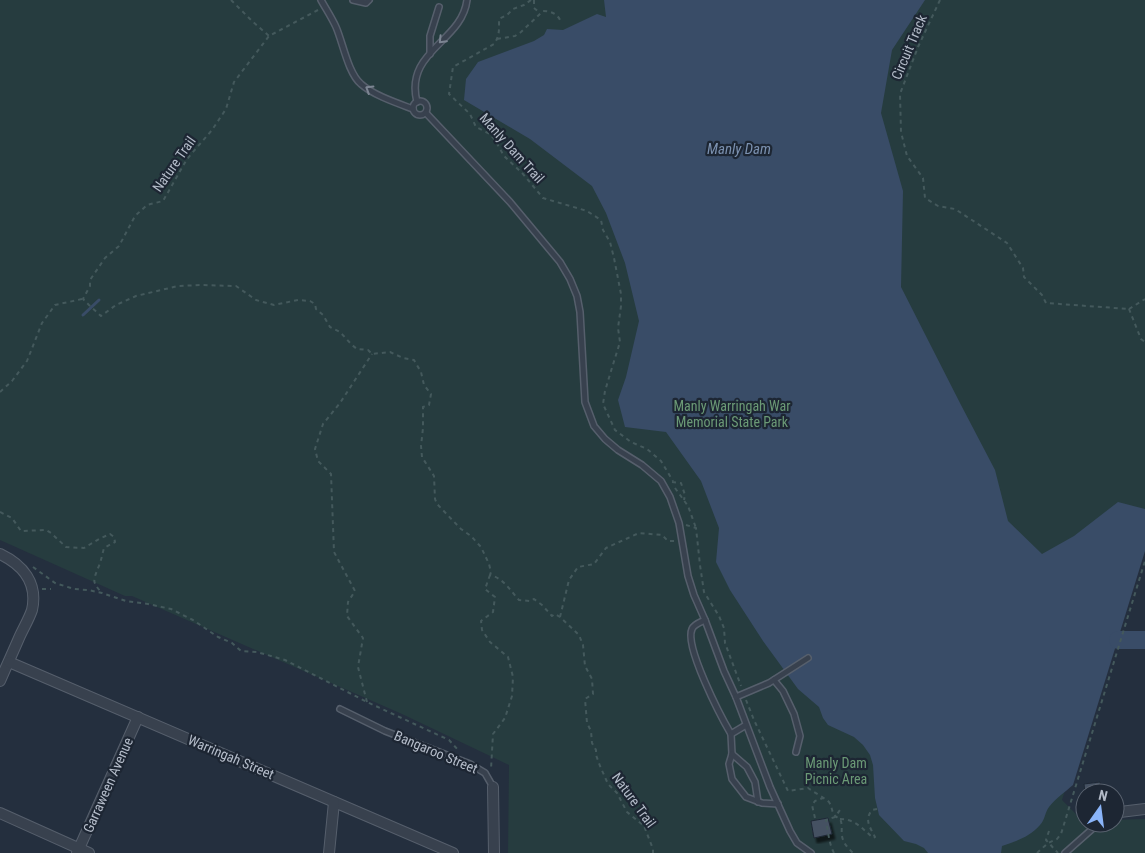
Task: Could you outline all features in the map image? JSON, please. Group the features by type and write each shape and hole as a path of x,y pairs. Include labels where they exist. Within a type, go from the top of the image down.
{"street":[{"path":"0,554 17,563 25,572 33,596 32,610 0,681"},
{"name":"Warringah Street","path":"8,662 453,853"},
{"name":"Garraween Avenue","path":"78,851 138,718"},
{"name":"Bangaroo Street","path":"493,787 494,853"},
{"path":"329,853 334,802"},
{"path":"1125,811 1145,809"},
{"path":"0,813 78,851 89,853"}],"lane":[{"path":"321,0 336,27 353,74 360,84 378,95 413,108 417,115 422,116 428,109 426,104 417,102"},
{"path":"353,0 366,3 369,0"},
{"path":"417,102 414,93 416,75 430,54 462,18 467,0"},
{"path":"430,54 430,36 439,7"},
{"path":"413,108 417,102"},
{"path":"426,113 510,202 560,262 570,279 577,296 580,312 585,402 594,426 618,450 642,465 661,481 670,497 679,523 688,576 724,671 790,831 797,843 811,853"},
{"path":"705,620 693,626 691,631 692,643 706,686 731,734 732,754 729,764 732,779 746,797 762,803 778,804"},
{"path":"736,698 774,680 808,658"},
{"path":"774,680 783,692 794,714 800,736 796,752"},
{"name":"Bangaroo Street","path":"340,709 385,732 470,764 485,773 493,787"},
{"path":"731,734 746,726"},
{"path":"732,754 747,767 755,782 758,802"},
{"path":"1065,853 1088,833"}],"path":[{"path":"231,0 252,22 269,36 325,6"},
{"path":"540,13 534,8 532,0 513,9 499,19 498,39 515,36 543,11 554,13 561,22"},
{"name":"Circuit Track","path":"940,0 918,47 900,94 901,132 907,156 923,178 925,198 938,206 955,209 1007,243 1023,268 1024,277 1042,295 1046,302 1129,309"},
{"name":"Nature Trail","path":"84,299 90,286 90,280 105,258 119,246 135,216 147,205 163,201 187,160 212,130 226,109 234,82 269,36"},
{"name":"Manly Dam Trail","path":"498,39 494,44 454,67 449,94 470,114 476,127 490,134 504,156 523,174 543,198 587,211 601,220 603,230 610,242 621,294 618,328 620,342 603,404 615,430 654,455 666,469 671,482"},
{"path":"618,274 623,273"},
{"path":"0,392 12,381 27,361 42,323 55,305 84,299 101,316 116,305 136,296 178,286 236,286 256,300 274,305 298,300 310,301 315,304 318,312 330,327 340,332 357,349 368,350 372,354 390,352 403,358 414,360 421,372 424,385 430,394 429,405 423,407 421,446 422,457 434,476 435,499 437,504 481,547 489,564 491,572 485,589 496,597 493,612 481,621 482,630 490,642 508,657 513,677 512,696 505,718 492,734 492,768 485,773"},
{"path":"1145,299 1129,309 1141,339 1145,342"},
{"path":"367,702 358,667 363,638 347,616 348,602 355,591 334,552 331,474 318,461 315,449 323,424 340,403 372,354"},
{"path":"671,482 681,483 685,495 684,500"},
{"path":"671,482 688,506 696,528 704,592 719,616 724,628 725,643 754,720 788,791 808,788 828,802 836,817 854,822 873,838 875,837 869,828 868,816 872,810 877,809"},
{"path":"0,512 12,518 22,531 46,530 66,547 84,548 110,534 114,537 115,542 104,548 94,577 95,585 102,593"},
{"path":"679,523 696,528"},
{"path":"560,617 569,580 578,567 594,564 606,548 639,533 662,535 668,541 676,541 683,546"},
{"path":"1036,853 1048,843 1057,839 1061,834 1145,561"},
{"path":"31,566 55,583 74,590 88,590 170,609 193,620 241,650 257,652 284,660 367,702 449,740 470,764"},
{"name":"Nature Trail","path":"490,575 497,577 519,600 530,601 534,599 552,616 555,614 560,617 578,635 583,645 586,666 592,679 591,688 593,694 585,699 587,723 591,731 596,755 608,784 618,792 627,812 644,826 653,853"},
{"path":"815,818 812,805 815,801 822,798"},
{"path":"832,852 826,820 836,817 840,810"},
{"path":"840,819 842,823 842,837 846,846 853,853"},
{"path":"1049,831 1046,840 1058,853"}],"green space":[{"name":"Manly Warringah War Memorial State Park","path":"0,0 1145,0 1145,536 1062,800 1075,813 1075,833 1125,833 1125,820 1145,819 1145,853 508,853 509,765 402,714 132,596 125,596 0,540"}],"water":[{"name":"Manly Dam","path":"604,0 925,0 892,50 881,113 903,191 901,287 995,470 1008,521 1042,554 1074,536 1118,502 1145,509 1145,551 1073,785 1049,807 1042,823 1032,833 1002,846 1001,853 928,853 924,848 916,844 904,841 879,815 870,755 854,737 828,725 819,707 798,689 763,641 730,590 716,562 719,528 701,481 666,432 625,427 618,400 626,377 639,321 625,263 606,213 592,186 530,139 464,100 466,79 478,62 534,41 544,35 547,29 563,30 597,14 606,17"}],"building":[{"path":"828,818 832,834 814,838 811,821"}],"waterway":[{"path":"83,315 99,300"},
{"path":"1118,640 1145,640"}],"park label":[{"name":"Manly Dam Picnic Area","path":"836,772"}]}
